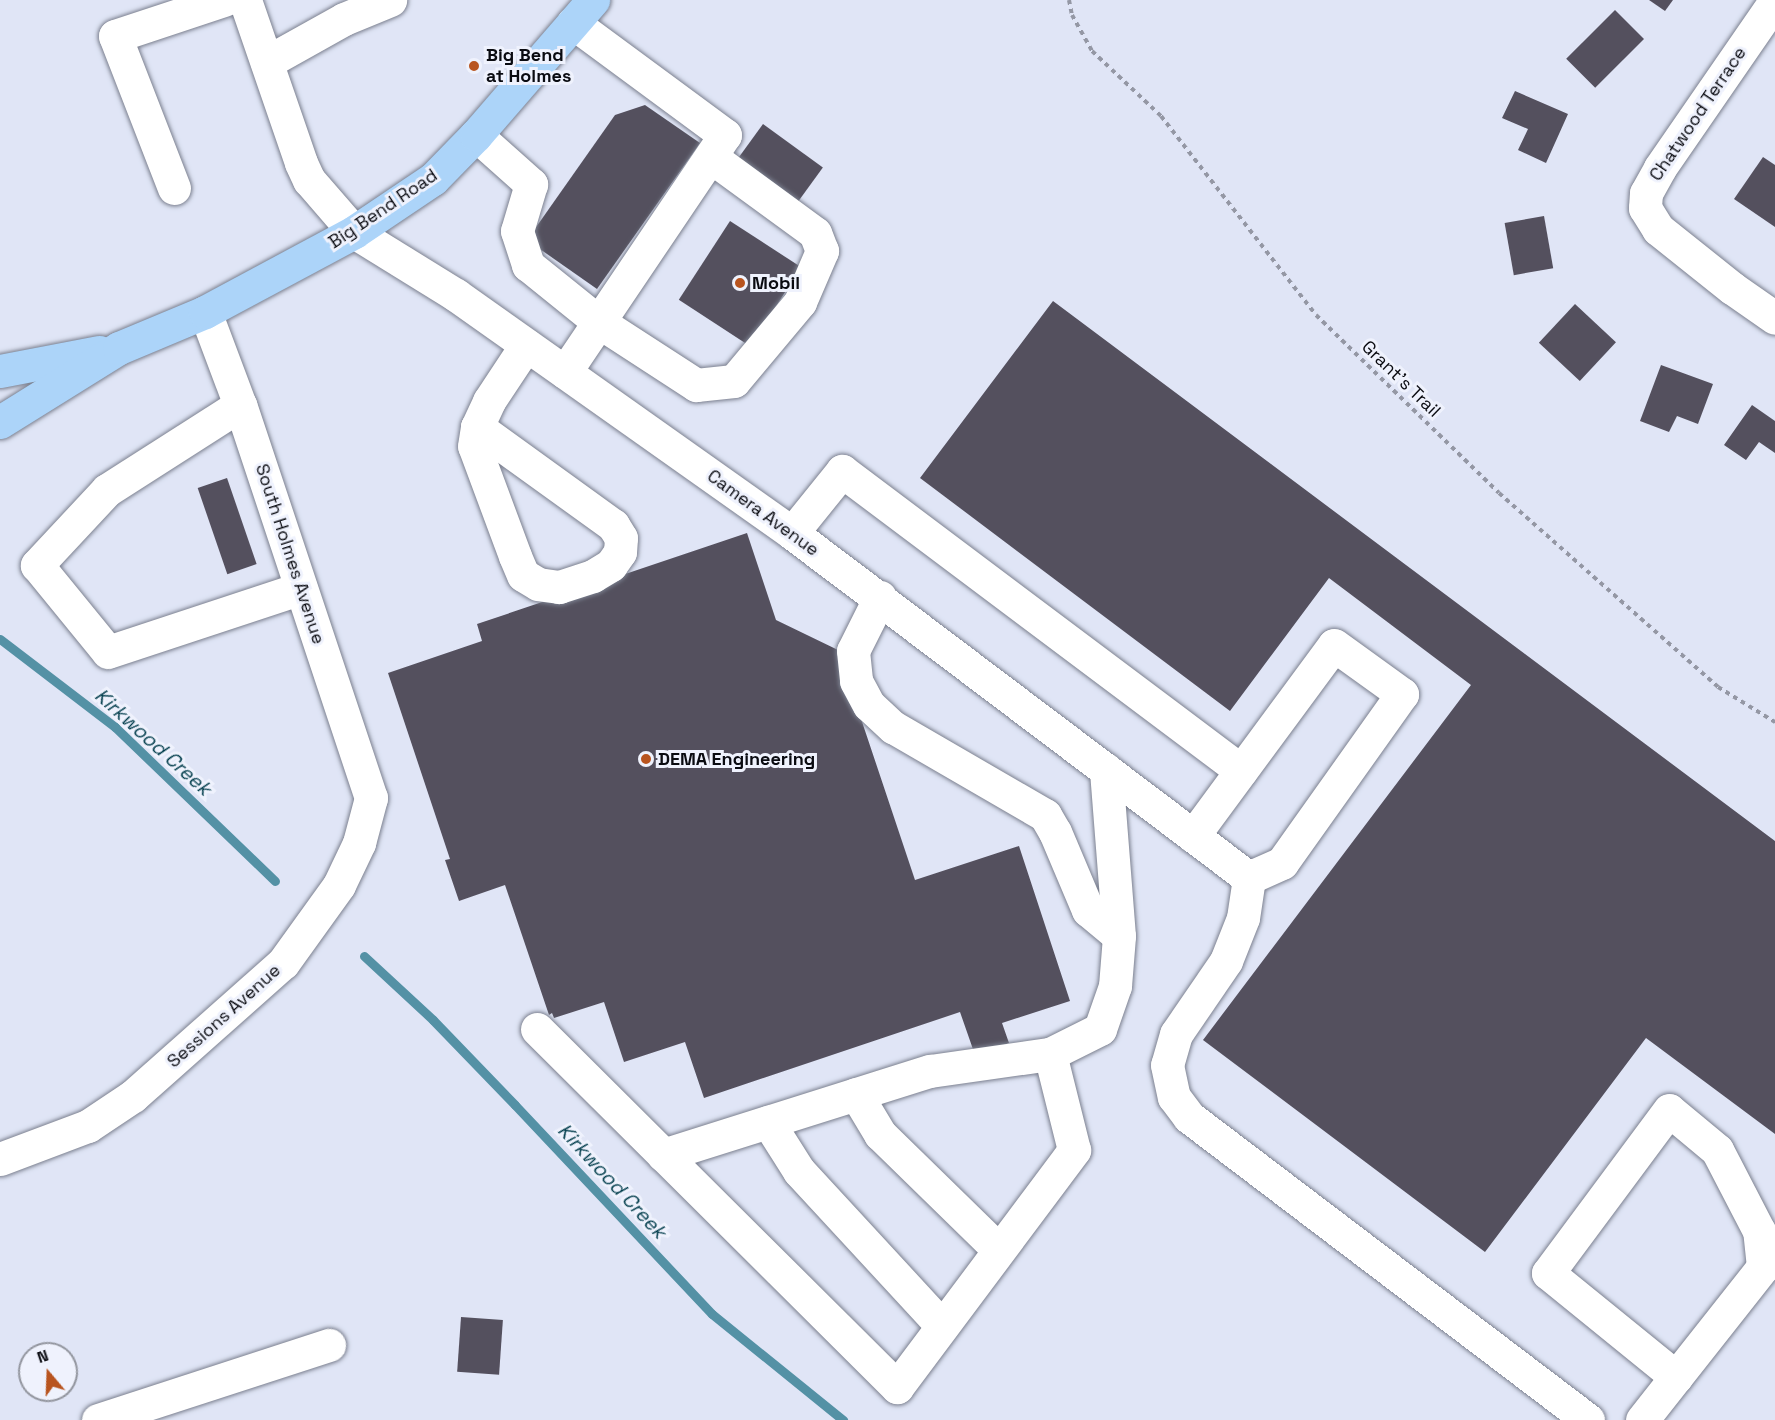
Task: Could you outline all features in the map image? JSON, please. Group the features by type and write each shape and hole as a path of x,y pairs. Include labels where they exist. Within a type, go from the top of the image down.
{"main road":[{"name":"Big Bend Road","path":"0,422 119,348 205,312 354,232 433,179 476,135 583,12"},
{"name":"Big Bend Road","path":"0,371 119,348"}],"street":[{"path":"174,188 115,36 224,0"},
{"path":"245,0 301,163 309,180 354,232"},
{"path":"267,62 340,9 390,0"},
{"name":"Chatwood Terrace","path":"1775,2 1660,168 1646,193 1645,208 1658,229 1732,288 1775,318"},
{"path":"565,372 725,135 583,12"},
{"path":"476,135 531,184 517,231 528,265 599,322 696,385 734,381 800,302 822,251 815,233 711,157"},
{"name":"Camera Avenue","path":"354,232 456,295 792,533 880,597 1249,878"},
{"name":"South Holmes Avenue","path":"205,312 240,405 371,798"},
{"path":"477,427 613,525 621,538 620,552 611,565 593,576 559,587 538,584 523,575 474,446 477,427 489,401 526,345"},
{"path":"240,405 107,490 37,565 108,652 301,588"},
{"path":"792,533 842,471 1241,771"},
{"path":"880,597 853,651 856,681 869,705 893,727 1045,815 1055,832 1088,910 1119,936"},
{"path":"1193,836 1334,645 1402,694 1282,863 1249,878 1243,918 1226,961 1176,1034 1167,1065 1174,1097 1189,1117 1588,1420"},
{"path":"663,1155 930,1071 1050,1054 1100,1029 1115,986 1119,936 1107,770"},
{"name":"Sessions Avenue","path":"0,1159 88,1126 133,1096 283,963 339,885 359,843 371,798"},
{"path":"537,1029 897,1387 1074,1150 1050,1054"},
{"path":"856,1094 880,1134 999,1250"},
{"path":"1642,1420 1676,1377 1762,1267 1759,1231 1737,1184 1717,1150 1669,1110 1548,1274 1676,1377"},
{"path":"768,1122 799,1170 942,1326"},
{"path":"98,1420 329,1345"}],"path":[{"name":"Grant's Trail","path":"1069,0 1072,15 1092,51 1161,116 1316,315 1508,501 1718,687 1775,722"}],"building":[{"path":"1649,0 1673,0 1665,11"},
{"path":"1615,10 1644,39 1595,88 1566,59"},
{"path":"1515,91 1568,114 1546,163 1518,150 1528,129 1502,118"},
{"path":"645,105 700,143 597,289 527,240 615,115"},
{"path":"763,124 823,167 798,201 738,158"},
{"path":"1763,157 1775,165 1775,227 1734,199"},
{"path":"1544,216 1553,268 1514,275 1505,223"},
{"name":"Mobil","path":"730,221 801,267 750,346 679,300"},
{"path":"1053,301 1775,841 1775,1134 1646,1038 1485,1252 1203,1040 1471,685 1329,578 1230,711 920,478"},
{"path":"1575,304 1616,342 1580,381 1539,343"},
{"path":"1661,365 1713,384 1698,424 1677,416 1669,432 1640,421"},
{"path":"1752,405 1775,421 1775,453 1759,442 1746,460 1724,445"},
{"path":"227,478 257,564 227,574 198,488"},
{"name":"DEMA Engineering","path":"747,533 776,620 838,650 915,880 1019,846 1070,1001 1002,1023 1009,1043 975,1055 960,1012 704,1098 685,1042 624,1062 604,1002 554,1018 552,1013 549,1015 505,885 459,901 445,860 450,859 388,673 482,641 477,624"},
{"path":"461,1317 503,1320 499,1375 457,1372"}],"waterway":[{"name":"Kirkwood Creek","path":"0,639 115,727 275,881"},
{"name":"Kirkwood Creek","path":"364,956 433,1020 712,1314 843,1420"}],"place":[{"name":"Big Bend at Holmes","path":"474,66"},
{"name":"Mobil","path":"740,283"},
{"name":"DEMA Engineering","path":"646,759"}]}
